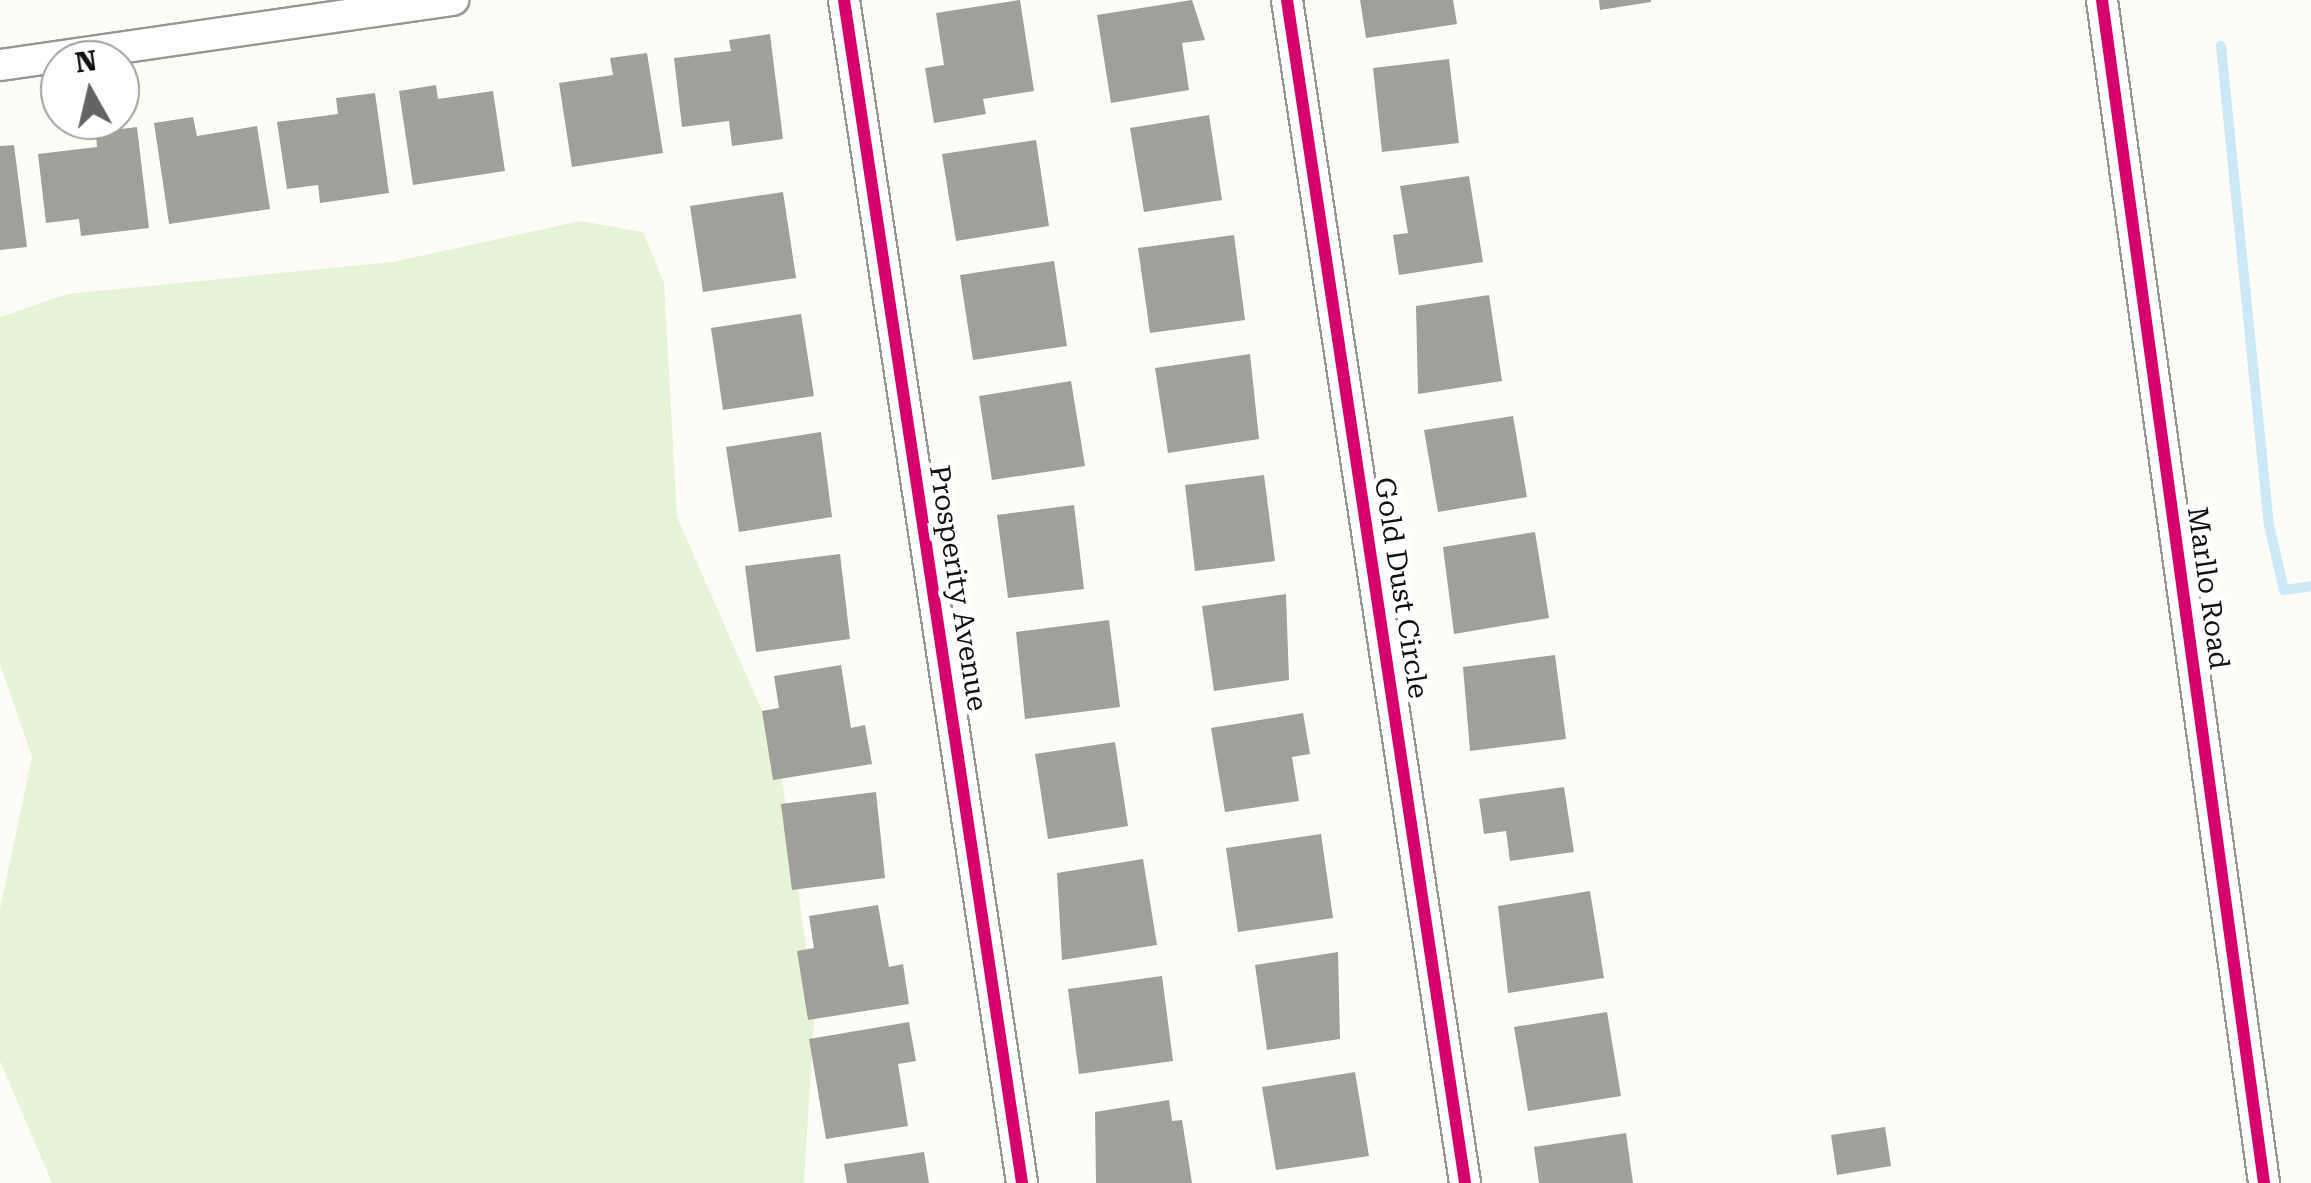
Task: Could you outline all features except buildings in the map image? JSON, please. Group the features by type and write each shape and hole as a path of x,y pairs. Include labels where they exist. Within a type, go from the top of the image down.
{"street":[{"path":"0,65 453,0"},
{"name":"Prosperity Avenue","path":"844,0 1022,1183"},
{"name":"Gold Dust Circle","path":"1286,0 1465,1183"},
{"name":"Marllo Road","path":"2102,0 2264,1183"}],"green space":[{"path":"581,221 643,232 664,283 677,517 777,745 815,1008 804,1183 52,1183 0,1061 0,909 32,757 0,664 0,317 67,294 392,262"}],"waterway":[{"path":"2221,46 2269,525 2284,590 2311,586"}],"cycle path":[{"path":"844,0 1022,1183"},
{"path":"1287,0 1465,1183"},
{"path":"2102,0 2264,1183"}]}
